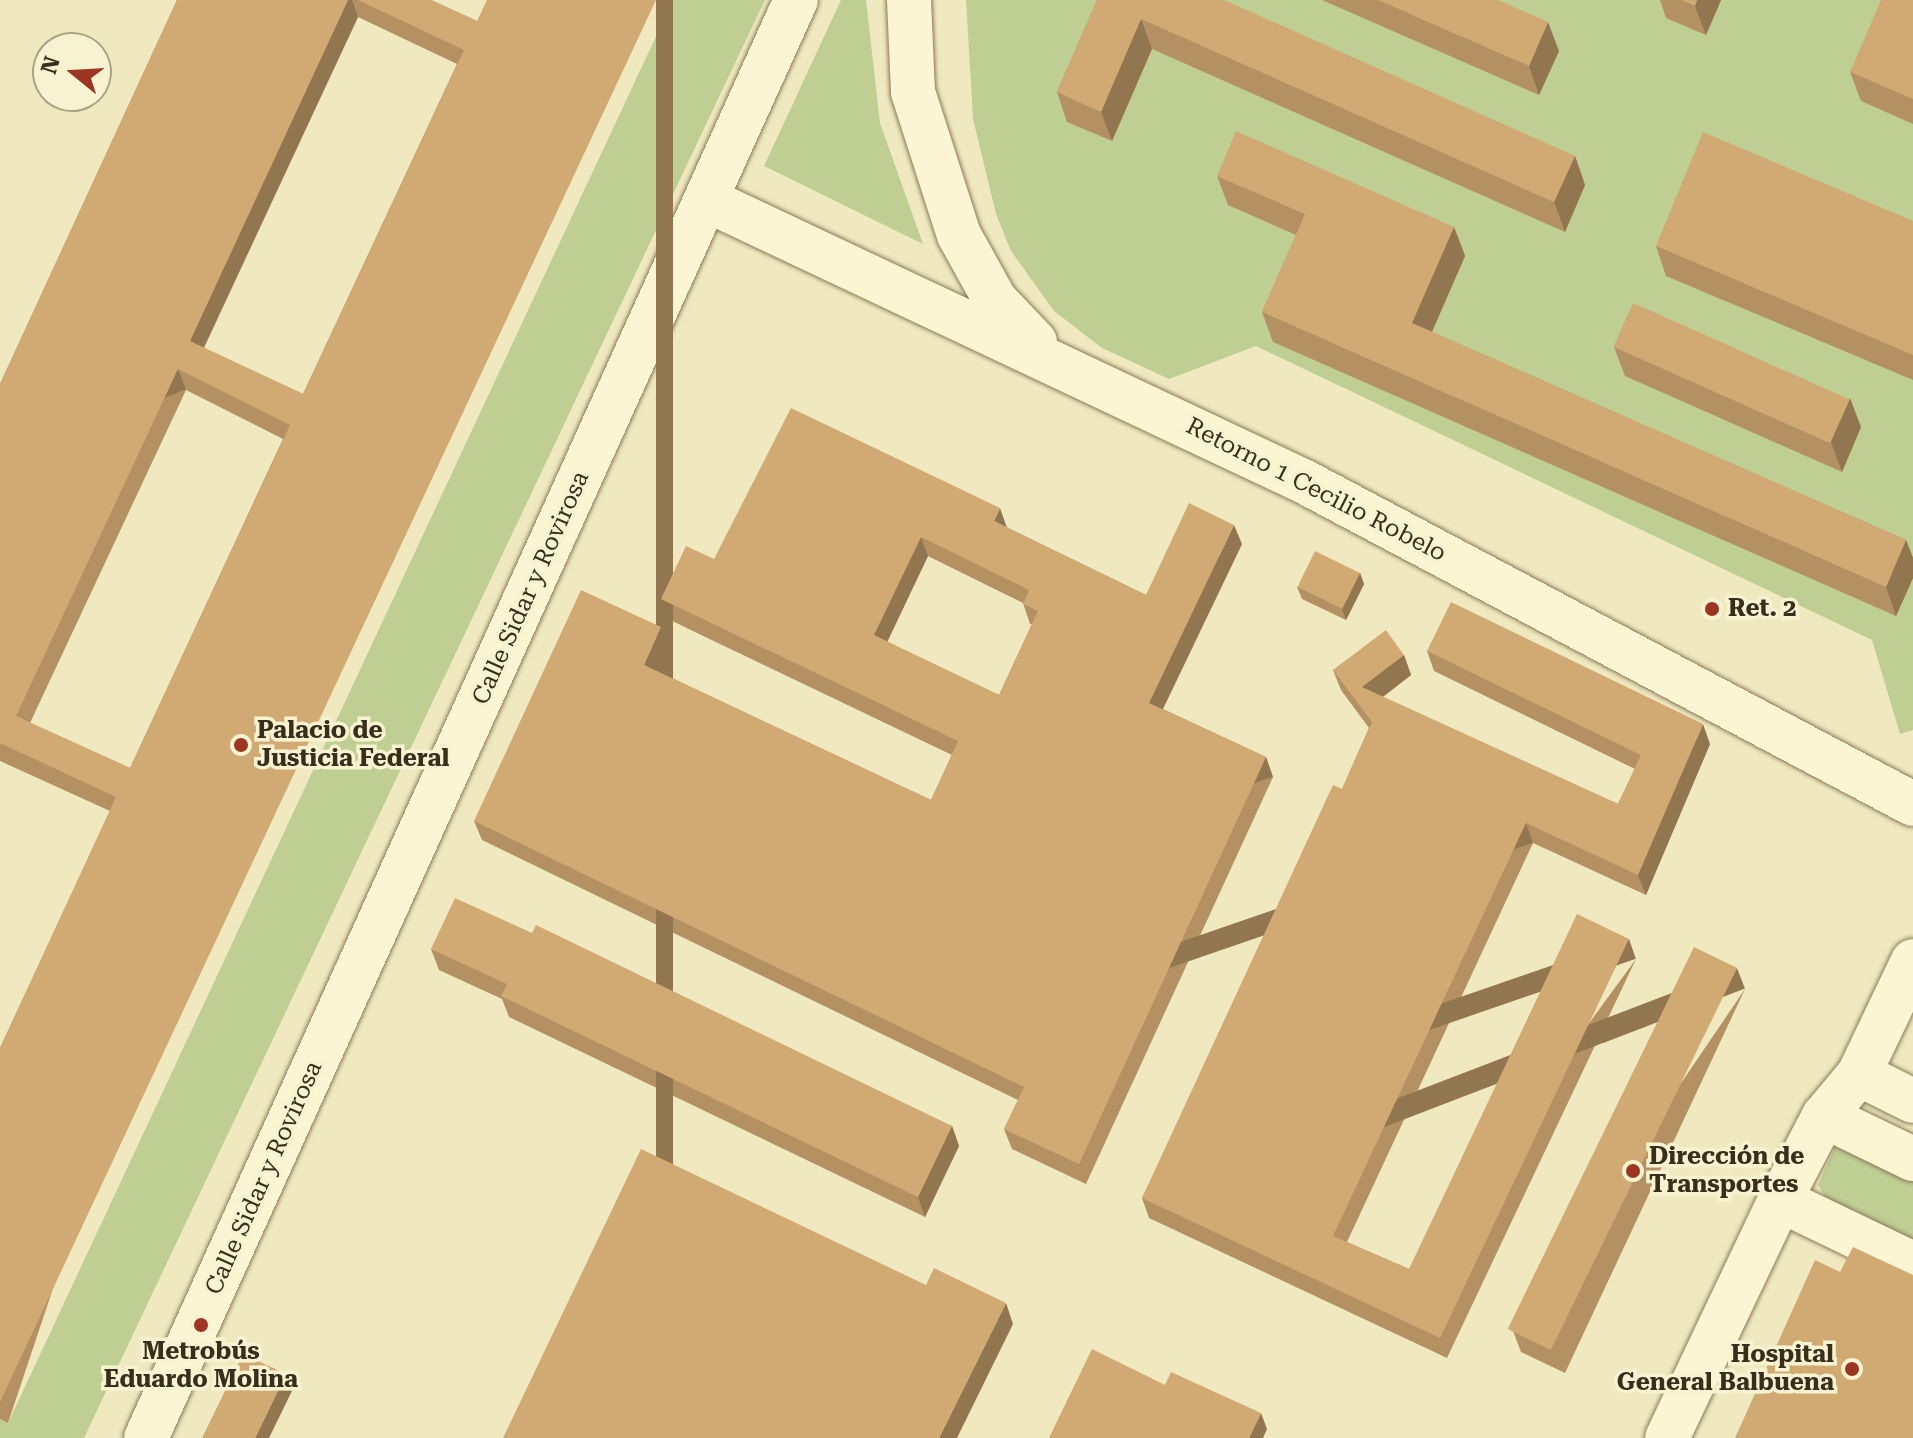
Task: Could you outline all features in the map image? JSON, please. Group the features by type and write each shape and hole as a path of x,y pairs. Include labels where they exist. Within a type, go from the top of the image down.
{"street":[{"name":"Calle Sidar y Rovirosa","path":"146,1438 796,0"},
{"path":"909,0 913,92 959,235 995,300 1054,360"},
{"name":"Retorno 1 Cecilio Robelo","path":"707,200 1054,360 1305,482 1913,804"},
{"path":"1667,1438 1780,1200 1824,1116 1859,1074 1913,961"},
{"path":"1859,1074 1913,1101"},
{"path":"1824,1116 1913,1159"},
{"path":"1780,1200 1913,1264"}],"green space":[{"path":"673,0 765,0 84,1438 0,1438 0,1419 8,1423"},
{"path":"841,0 866,0 880,123 923,244 764,166"},
{"path":"966,0 1913,0 1913,730 1900,734 1872,640 1256,346 1169,379 1102,348 1054,311 1011,251 996,214 973,119"},
{"path":"1835,1147 1913,1177 1913,1244 1830,1205 1818,1185"}],"building":[{"path":"177,0 348,0 190,341 303,394 464,50 358,0 431,0 477,21 487,0 656,0 0,1402 0,1048 116,797 0,743 0,384","holes":["178,369 290,425 130,768 16,716"]},
{"path":"1097,0 1224,0 1575,156 1554,202 1141,19 1101,112 1057,92"},
{"path":"1378,0 1498,0 1548,22 1529,66"},
{"path":"1682,0 1697,0 1695,6"},
{"path":"1881,0 1913,0 1913,99 1850,72"},
{"path":"1236,131 1454,227 1412,323 1906,540 1886,587 1262,312 1305,214 1217,176"},
{"path":"1703,132 1913,221 1913,355 1656,246"},
{"path":"1633,303 1850,399 1830,443 1613,347"},
{"path":"791,408 1000,508 994,521 1146,595 1189,503 1234,525 1149,703 1266,757 1079,1164 1004,1129 1024,1087 474,821 581,590 661,627 644,665 931,800 958,741 661,599 686,546 714,559","holes":["921,537 1029,590 1023,604 1038,611 999,695 874,635"]},
{"path":"1315,551 1360,573 1342,609 1297,587"},
{"path":"1451,602 1703,724 1638,875 1526,823 1333,1236 1409,1269 1577,914 1629,939 1440,1338 1142,1198 1333,785 1342,789 1372,722 1333,670 1386,630 1404,655 1362,687 1618,804 1641,755 1427,651"},
{"path":"455,898 532,933 536,925 952,1126 918,1197 501,996 507,984 431,949"},
{"path":"1694,947 1737,968 1551,1350 1508,1329"},
{"path":"641,1149 926,1285 934,1268 1006,1303 939,1438 503,1438"},
{"name":"Hospital General Balbuena","path":"1853,1247 1913,1275 1913,1438 1735,1438 1815,1260 1840,1272"},
{"path":"1092,1349 1165,1385 1171,1372 1261,1413 1249,1438 1049,1438"},
{"path":"243,1354 286,1374 255,1438 202,1438"}],"place":[{"name":"Ret. 2","path":"1712,609"},
{"name":"Palacio de Justicia Federal","path":"241,745"},
{"name":"Dirección de Transportes","path":"1633,1171"},
{"name":"Metrobús Eduardo Molina","path":"201,1325"},
{"name":"Hospital General Balbuena","path":"1852,1369"}]}
